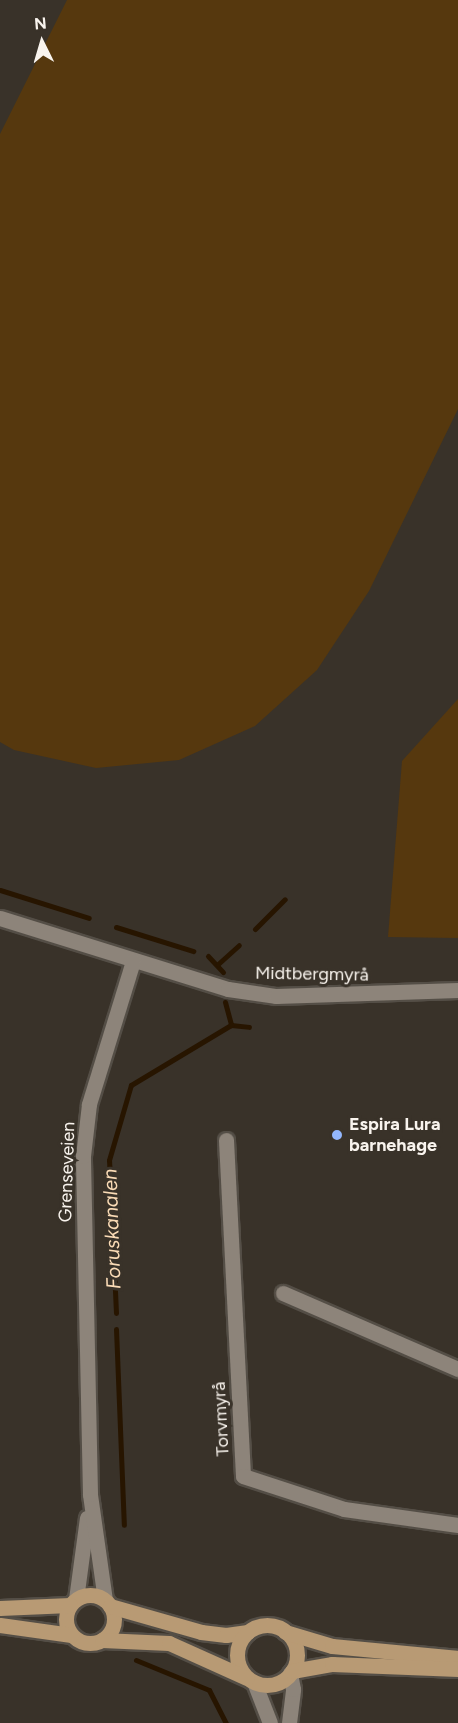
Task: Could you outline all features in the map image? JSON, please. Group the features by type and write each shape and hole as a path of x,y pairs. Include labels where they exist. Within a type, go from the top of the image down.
{"main road":[{"path":"0,1608 73,1602 90,1594 108,1603 201,1632 226,1635 248,1632 266,1625 332,1646 458,1658"},
{"path":"71,1635 65,1620 73,1602"},
{"path":"102,1640 112,1628 108,1603"},
{"path":"0,1625 71,1635 86,1643 102,1640 169,1643 251,1680 271,1685 291,1672 332,1664 458,1669"},
{"path":"248,1632 237,1657 251,1680"},
{"path":"285,1632 295,1646 291,1672"}],"street":[{"path":"0,918 133,961"},
{"name":"Midtbergmyrå","path":"133,961 228,989 276,996 458,990"},
{"name":"Grenseveien","path":"108,1603 90,1494 85,1128 107,1038 133,961"},
{"name":"Torvmyrå","path":"226,1140 243,1476 344,1509 458,1525"},
{"path":"283,1293 458,1369"},
{"name":"Grenseveien","path":"73,1602 90,1494"},
{"path":"289,1723 293,1689 291,1672"},
{"path":"251,1680 270,1723"}],"shaded area":[{"path":"67,0 458,0 458,409 369,591 317,670 255,726 179,760 96,768 14,750 0,742 0,134"},
{"path":"458,699 458,938 388,937 402,761"}],"waterway":[{"name":"Foruskanalen","path":"0,890 89,918"},
{"path":"255,929 285,899"},
{"name":"Foruskanalen","path":"116,927 193,951"},
{"path":"218,964 239,945"},
{"name":"Foruskanalen","path":"208,956 223,972"},
{"name":"Foruskanalen","path":"225,1002 231,1025 249,1027"},
{"name":"Foruskanalen","path":"116,1313 109,1160 131,1085 231,1025"},
{"name":"Foruskanalen","path":"116,1329 124,1525"},
{"name":"Foruskanalen","path":"136,1660 209,1690 226,1723"}],"place":[{"name":"Espira Lura barnehage","path":"337,1135"}]}
